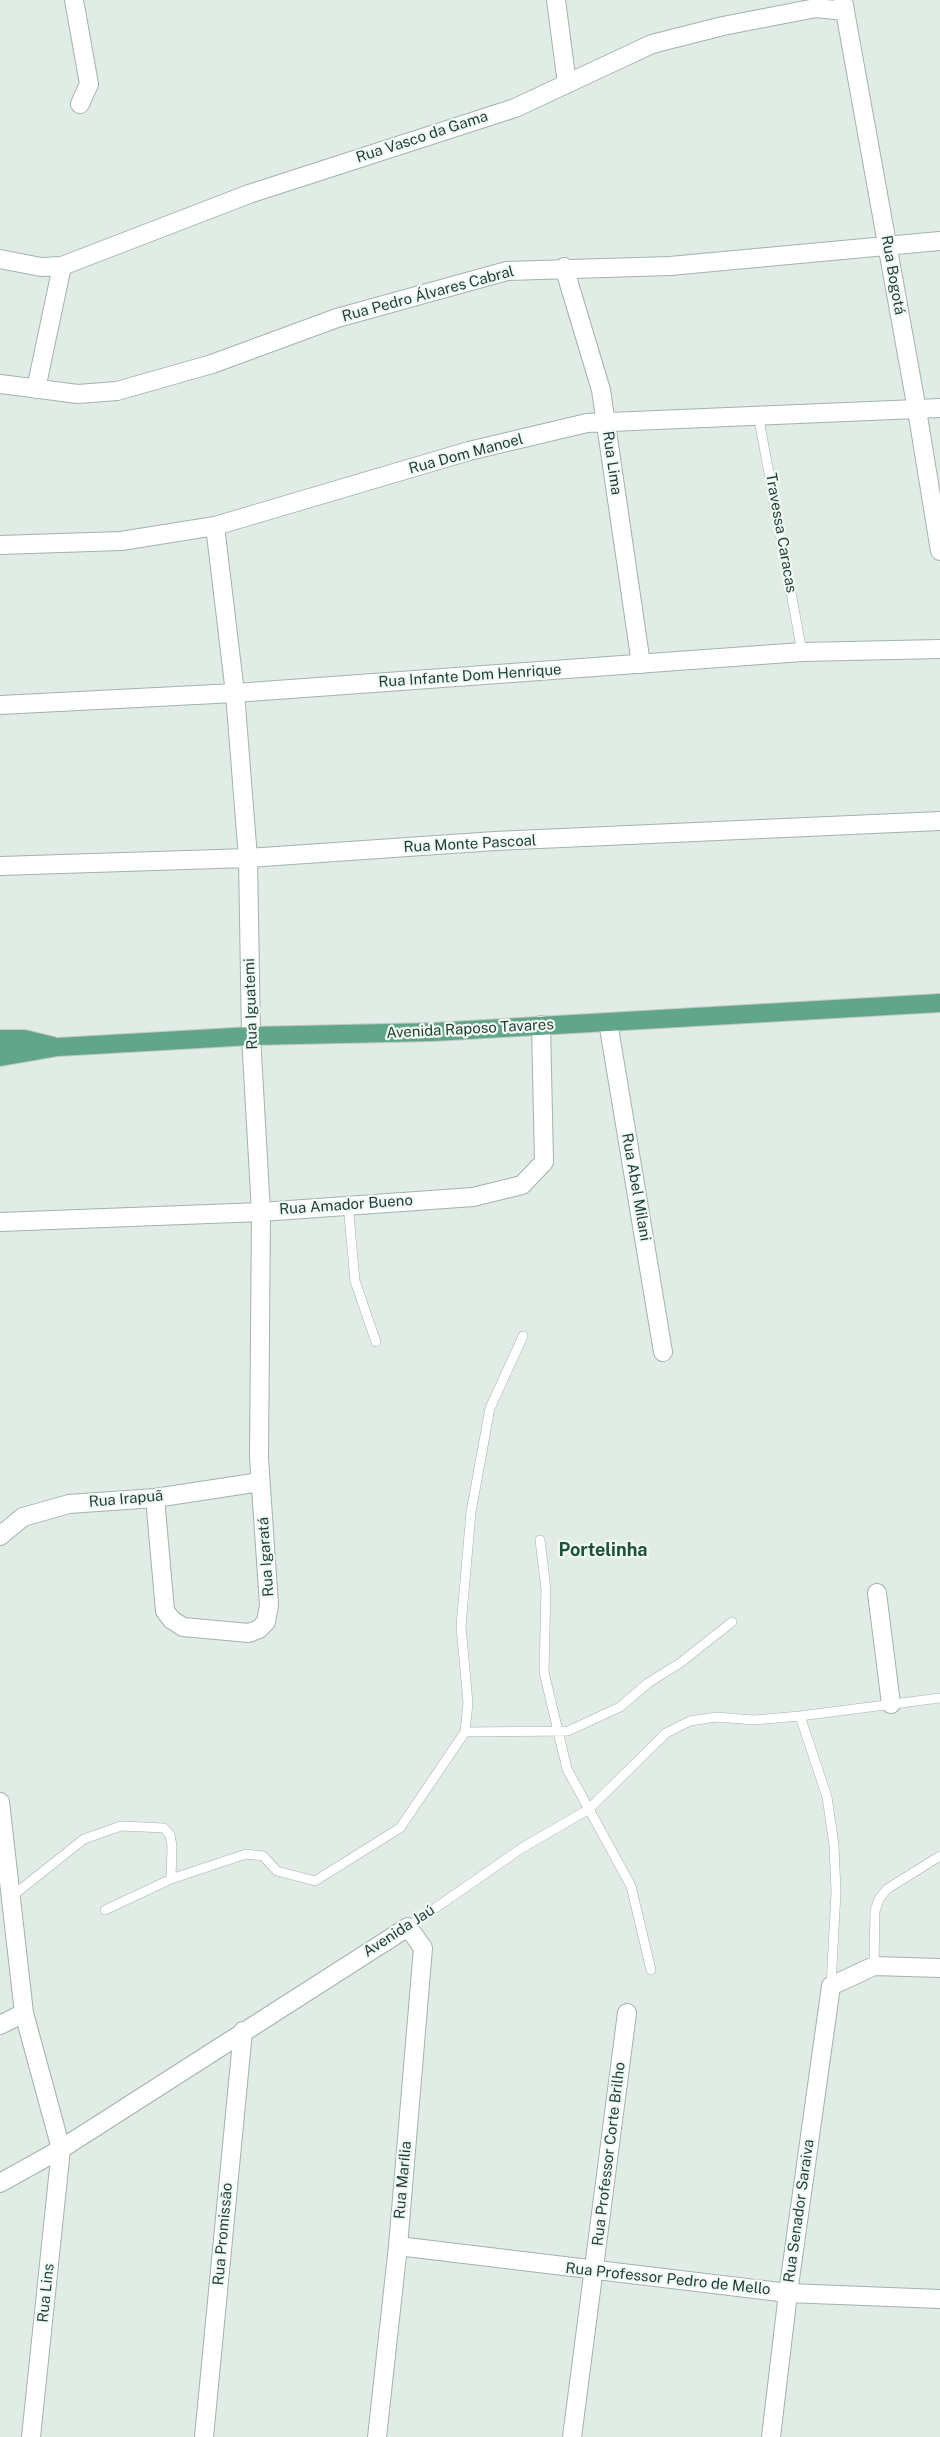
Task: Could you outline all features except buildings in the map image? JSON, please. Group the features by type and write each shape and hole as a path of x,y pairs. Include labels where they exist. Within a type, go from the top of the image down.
{"main road":[{"name":"Avenida Raposo Tavares","path":"0,1057 58,1047 251,1035 432,1032 940,1003"},
{"path":"0,1039 24,1039 58,1047"}],"street":[{"path":"75,0 89,84 80,104"},
{"path":"556,0 567,84"},
{"name":"Rua Vasco da Gama","path":"0,259 41,267 62,266 249,194 514,108 652,44 687,34 816,8 844,6"},
{"name":"Rua Bogotá","path":"844,6 888,245 940,551"},
{"name":"Rua Pedro Álvares Cabral","path":"0,384 78,394 117,391 212,364 337,318 507,271 564,267 670,266 757,260 940,241"},
{"path":"36,389 62,266"},
{"name":"Rua Lima","path":"564,267 601,390 641,664"},
{"name":"Rua Dom Manoel","path":"0,545 121,541 214,526 469,451 587,423 940,408"},
{"name":"Rua Iguatemi","path":"214,526 235,693 248,858 251,1035 261,1212 260,1482"},
{"name":"Rua Infante Dom Henrique","path":"0,705 235,693 802,652 940,649"},
{"name":"Rua Monte Pascoal","path":"0,866 248,858 495,842 940,821"},
{"name":"Rua Abel Milani","path":"608,1022 663,1352"},
{"name":"Rua Amador Bueno","path":"0,1222 261,1212 348,1204 473,1197 522,1185 544,1162 541,1025"},
{"name":"Rua Irapuã","path":"0,1536 23,1517 69,1504 155,1498 260,1482"},
{"name":"Rua Igaratá","path":"155,1498 165,1611 172,1620 183,1627 249,1633 260,1629 266,1622 269,1605 260,1482"},
{"path":"877,1593 891,1704"},
{"path":"0,1802 24,2013 61,2149"},
{"name":"Avenida Jaú","path":"0,2183 61,2149 408,1927"},
{"name":"Rua Marília","path":"377,2437 398,2246 423,1948 408,1927"},
{"path":"0,1952 16,1940"},
{"path":"831,1986 874,1966 940,1968"},
{"name":"Rua Senador Saraiva","path":"771,2437 788,2293 831,1986"},
{"path":"0,2025 24,2013"},
{"name":"Rua Professor Corte Brilho","path":"572,2437 627,2013"},
{"name":"Rua Promissão","path":"204,2437 243,2031"},
{"name":"Rua Lins","path":"31,2437 61,2149"},
{"name":"Rua Professor Pedro de Mello","path":"398,2246 788,2293 940,2299"}],"lane":[{"name":"Travessa Caracas","path":"758,414 802,652"},
{"path":"348,1204 355,1281 376,1342"},
{"path":"105,1910 171,1879 246,1854 263,1856 277,1871 315,1881 400,1828 465,1732 468,1703 461,1626 471,1512 490,1408 523,1336"},
{"path":"540,1540 546,1589 544,1672 567,1769 631,1886 651,1970"},
{"path":"465,1732 568,1731 620,1707 648,1683 680,1663 732,1622"},
{"name":"Avenida Jaú","path":"408,1927 522,1848 589,1809 666,1733 690,1720 716,1717 754,1720 800,1716 940,1698"},
{"name":"Rua Senador Saraiva","path":"800,1716 826,1797 834,1845 836,1892 831,1986"},
{"path":"11,1897 84,1839 121,1826 164,1828 170,1835 172,1846 171,1879"},
{"path":"874,1966 875,1911 879,1899 887,1889 940,1856"}],"district":[{"name":"Portelinha","path":"603,1550"}]}
